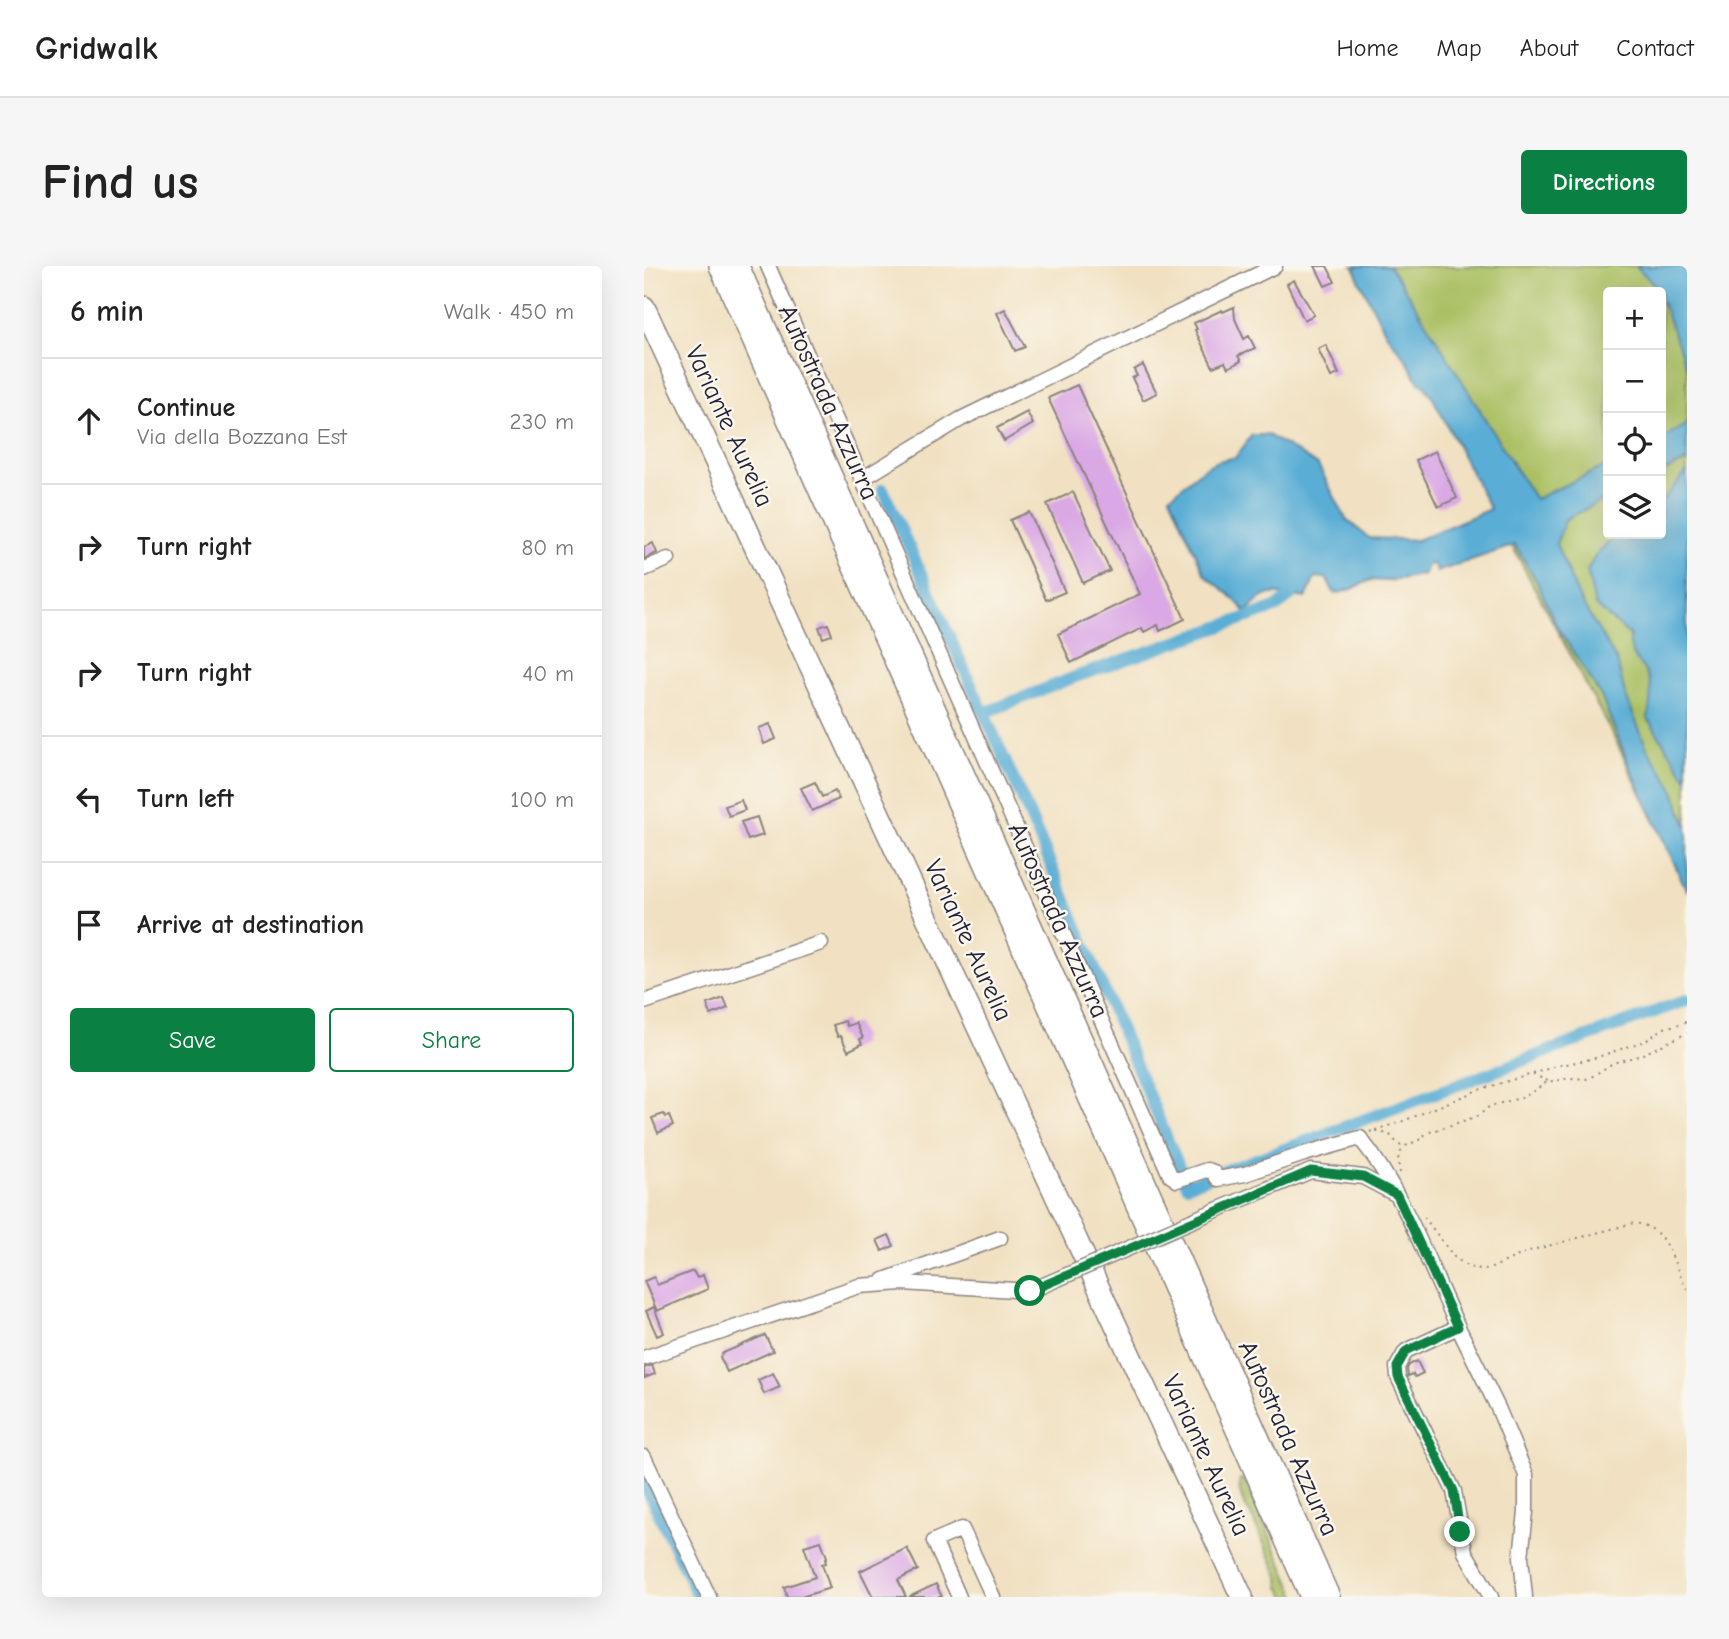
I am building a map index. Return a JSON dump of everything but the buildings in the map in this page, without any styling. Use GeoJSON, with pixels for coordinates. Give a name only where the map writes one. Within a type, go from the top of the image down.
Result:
{"type":"FeatureCollection","features":[{"type":"Feature","properties":{"kind":"highway","name":"Autostrada Azzurra"},"geometry":{"type":"LineString","coordinates":[[720,266],[1311,1597]]}},
{"type":"Feature","properties":{"kind":"highway","name":"Autostrada Azzurra"},"geometry":{"type":"LineString","coordinates":[[738,266],[1329,1597]]}},
{"type":"Feature","properties":{"kind":"highway","name":"Variante Aurelia"},"geometry":{"type":"LineString","coordinates":[[644,307],[1242,1597]]}},
{"type":"Feature","properties":{"kind":"highway","name":"Variante Aurelia"},"geometry":{"type":"LineString","coordinates":[[644,341],[1228,1597]]}},
{"type":"Feature","properties":{"kind":"street"},"geometry":{"type":"LineString","coordinates":[[768,266],[1164,1165],[1170,1175],[1183,1178],[1207,1170],[1215,1176],[1245,1174],[1304,1153],[1360,1138],[1380,1163],[1397,1195],[1498,1408],[1526,1475],[1526,1512],[1521,1557],[1525,1597]]}},
{"type":"Feature","properties":{"kind":"street"},"geometry":{"type":"LineString","coordinates":[[862,479],[961,419],[1275,266]]}},
{"type":"Feature","properties":{"kind":"street"},"geometry":{"type":"LineString","coordinates":[[644,569],[668,559]]}},
{"type":"Feature","properties":{"kind":"street"},"geometry":{"type":"LineString","coordinates":[[644,1002],[821,943]]}},
{"type":"Feature","properties":{"kind":"street"},"geometry":{"type":"LineString","coordinates":[[644,1358],[859,1286],[903,1283],[1030,1291],[1311,1171],[1363,1177],[1397,1195]]}},
{"type":"Feature","properties":{"kind":"street"},"geometry":{"type":"LineString","coordinates":[[876,1284],[1000,1238]]}},
{"type":"Feature","properties":{"kind":"street"},"geometry":{"type":"LineString","coordinates":[[1458,1327],[1406,1351],[1397,1367],[1398,1377],[1454,1491],[1465,1552],[1491,1597]]}},
{"type":"Feature","properties":{"kind":"street"},"geometry":{"type":"LineString","coordinates":[[644,1457],[709,1597]]}},
{"type":"Feature","properties":{"kind":"street"},"geometry":{"type":"LineString","coordinates":[[959,1597],[934,1541],[962,1529],[993,1597]]}},
{"type":"Feature","properties":{"kind":"path"},"geometry":{"type":"LineString","coordinates":[[1360,1138],[1374,1130],[1401,1122],[1478,1090],[1557,1066],[1595,1058],[1647,1040],[1664,1028],[1687,1022]]}},
{"type":"Feature","properties":{"kind":"path"},"geometry":{"type":"LineString","coordinates":[[1400,1177],[1398,1159],[1403,1147],[1427,1133],[1478,1116],[1490,1106],[1524,1097],[1550,1082],[1571,1078],[1588,1079],[1613,1063],[1652,1050],[1687,1032]]}},
{"type":"Feature","properties":{"kind":"path"},"geometry":{"type":"LineString","coordinates":[[1532,1074],[1550,1082]]}},
{"type":"Feature","properties":{"kind":"path"},"geometry":{"type":"LineString","coordinates":[[1374,1130],[1391,1136],[1403,1147]]}},
{"type":"Feature","properties":{"kind":"path"},"geometry":{"type":"LineString","coordinates":[[1419,1209],[1454,1257],[1468,1267],[1486,1270],[1529,1251],[1634,1223],[1649,1225],[1662,1237],[1687,1289]]}},
{"type":"Feature","properties":{"kind":"green space"},"geometry":{"type":"Polygon","coordinates":[[[1353,266],[1687,266],[1687,889],[1614,737],[1434,399],[1353,266]]]}},
{"type":"Feature","properties":{"kind":"green space"},"geometry":{"type":"Polygon","coordinates":[[[1240,1479],[1245,1481],[1297,1597],[1286,1597],[1280,1587],[1279,1576],[1242,1498],[1240,1479]]]}},
{"type":"Feature","properties":{"kind":"water"},"geometry":{"type":"Polygon","coordinates":[[[1355,266],[1389,266],[1535,499],[1603,467],[1603,500],[1566,519],[1556,544],[1580,600],[1617,661],[1625,694],[1647,748],[1672,786],[1687,826],[1687,891],[1629,765],[1601,696],[1556,625],[1537,582],[1515,545],[1436,572],[1434,564],[1427,565],[1424,574],[1390,581],[1370,580],[1335,594],[1326,578],[1315,577],[1306,598],[1267,595],[1246,612],[1205,575],[1170,496],[1207,467],[1235,458],[1252,435],[1268,435],[1318,465],[1346,519],[1369,538],[1417,540],[1490,509],[1434,400],[1424,385],[1419,383],[1407,361],[1386,333],[1359,280],[1355,266]]]}},
{"type":"Feature","properties":{"kind":"water"},"geometry":{"type":"Polygon","coordinates":[[[1636,266],[1687,266],[1687,369],[1666,312],[1666,287],[1656,287],[1636,266]]]}},
{"type":"Feature","properties":{"kind":"water"},"geometry":{"type":"Polygon","coordinates":[[[1687,424],[1687,461],[1666,471],[1666,436],[1687,424]]]}},
{"type":"Feature","properties":{"kind":"water"},"geometry":{"type":"Polygon","coordinates":[[[1687,471],[1687,779],[1648,719],[1650,685],[1632,651],[1630,635],[1595,606],[1587,570],[1597,554],[1612,539],[1666,539],[1666,496],[1687,471]]]}},
{"type":"Feature","properties":{"kind":"waterway"},"geometry":{"type":"LineString","coordinates":[[883,489],[1027,809],[1187,1185],[1687,1000]]}},
{"type":"Feature","properties":{"kind":"waterway"},"geometry":{"type":"LineString","coordinates":[[984,713],[1075,677],[1277,607],[1290,596]]}},
{"type":"Feature","properties":{"kind":"waterway"},"geometry":{"type":"LineString","coordinates":[[644,1483],[698,1597]]}},
{"type":"Feature","properties":{"kind":"route"},"geometry":{"type":"LineString","coordinates":[[1030,1291],[1311,1171],[1363,1177],[1397,1195],[1458,1327],[1406,1351],[1397,1367],[1398,1377],[1454,1491],[1460,1532]]}}]}
